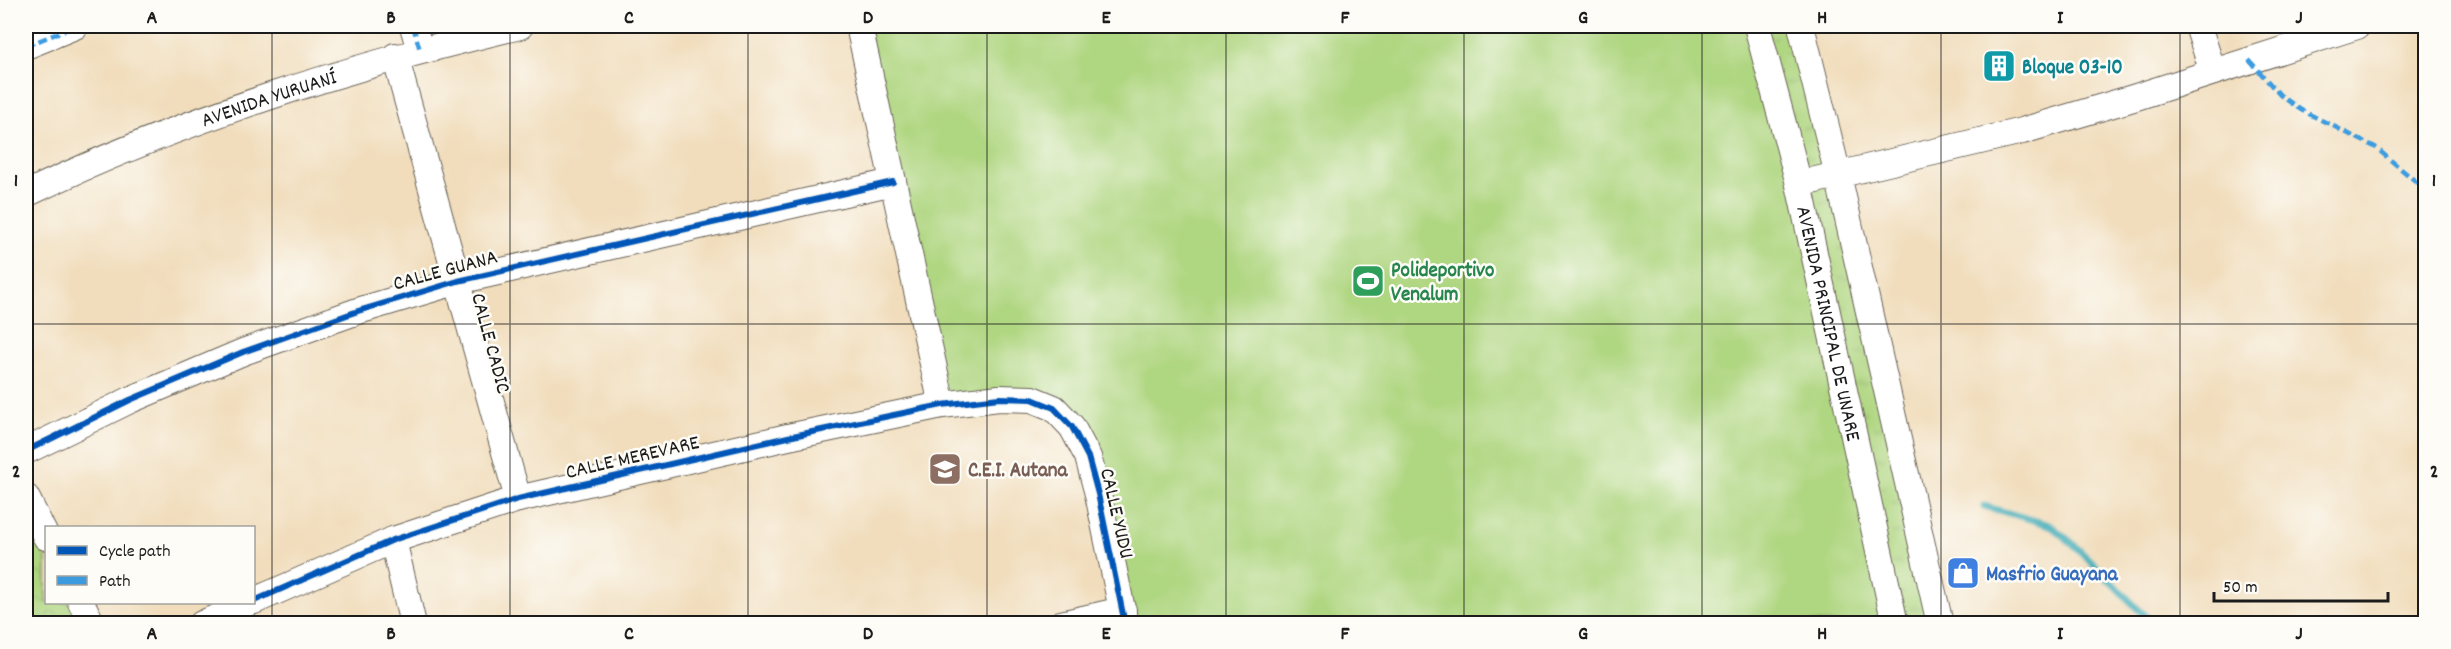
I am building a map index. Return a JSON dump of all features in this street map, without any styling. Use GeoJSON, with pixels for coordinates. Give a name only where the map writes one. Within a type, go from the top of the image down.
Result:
{"type":"FeatureCollection","features":[{"type":"Feature","properties":{"kind":"street"},"geometry":{"type":"LineString","coordinates":[[26,46],[75,26]]}},
{"type":"Feature","properties":{"kind":"street","name":"CALLE CADIC"},"geometry":{"type":"LineString","coordinates":[[413,26],[408,53],[458,280],[518,499]]}},
{"type":"Feature","properties":{"kind":"street","name":"AVENIDA YURUANÍ"},"geometry":{"type":"LineString","coordinates":[[26,194],[152,138],[227,109],[408,53],[520,26]]}},
{"type":"Feature","properties":{"kind":"street"},"geometry":{"type":"LineString","coordinates":[[859,26],[942,405]]}},
{"type":"Feature","properties":{"kind":"street","name":"AVENIDA PRINCIPAL DE UNARE"},"geometry":{"type":"LineString","coordinates":[[1757,26],[1799,184],[1895,624]]}},
{"type":"Feature","properties":{"kind":"street","name":"AVENIDA PRINCIPAL DE UNARE"},"geometry":{"type":"LineString","coordinates":[[1801,26],[1838,175],[1940,624]]}},
{"type":"Feature","properties":{"kind":"street"},"geometry":{"type":"LineString","coordinates":[[2198,26],[2213,72]]}},
{"type":"Feature","properties":{"kind":"street"},"geometry":{"type":"LineString","coordinates":[[1799,184],[2022,131],[2357,26]]}},
{"type":"Feature","properties":{"kind":"street","name":"CALLE GUANA"},"geometry":{"type":"LineString","coordinates":[[26,451],[130,400],[243,352],[358,311],[458,280],[893,182]]}},
{"type":"Feature","properties":{"kind":"street","name":"CALLE MEREVARE"},"geometry":{"type":"LineString","coordinates":[[255,601],[393,540],[518,499],[788,436],[942,405],[999,398],[1032,399]]}},
{"type":"Feature","properties":{"kind":"street","name":"CALLE YUDU"},"geometry":{"type":"LineString","coordinates":[[1032,399],[1054,408],[1060,414],[1072,427],[1088,457],[1124,617]]}},
{"type":"Feature","properties":{"kind":"street"},"geometry":{"type":"LineString","coordinates":[[26,497],[45,535]]}},
{"type":"Feature","properties":{"kind":"street"},"geometry":{"type":"LineString","coordinates":[[393,540],[413,624]]}},
{"type":"Feature","properties":{"kind":"street"},"geometry":{"type":"LineString","coordinates":[[82,604],[92,624]]}},
{"type":"Feature","properties":{"kind":"street","name":"CALLE MEREVARE"},"geometry":{"type":"LineString","coordinates":[[202,624],[247,604]]}},
{"type":"Feature","properties":{"kind":"street"},"geometry":{"type":"LineString","coordinates":[[1061,624],[1124,617]]}},
{"type":"Feature","properties":{"kind":"green space","name":"Polideportivo Venalum"},"geometry":{"type":"Polygon","coordinates":[[[859,26],[1757,26],[1895,623],[1125,623],[1098,494],[1054,408],[942,405],[859,26]]]}},
{"type":"Feature","properties":{"kind":"green space"},"geometry":{"type":"Polygon","coordinates":[[[1757,26],[1801,26],[1940,623],[1895,623],[1757,26]]]}},
{"type":"Feature","properties":{"kind":"green space"},"geometry":{"type":"Polygon","coordinates":[[[26,497],[45,535],[45,604],[82,604],[92,623],[26,623],[26,497]]]}},
{"type":"Feature","properties":{"kind":"waterway"},"geometry":{"type":"LineString","coordinates":[[1984,506],[2050,525],[2072,543],[2153,624]]}},
{"type":"Feature","properties":{"kind":"marked path"},"geometry":{"type":"LineString","coordinates":[[26,46],[75,26]]}},
{"type":"Feature","properties":{"kind":"marked path"},"geometry":{"type":"LineString","coordinates":[[413,26],[420,50]]}},
{"type":"Feature","properties":{"kind":"marked path"},"geometry":{"type":"LineString","coordinates":[[2249,60],[2280,95],[2301,110],[2375,147],[2426,190]]}},
{"type":"Feature","properties":{"kind":"cycle path"},"geometry":{"type":"LineString","coordinates":[[26,451],[130,400],[243,352],[358,311],[458,281],[893,182]]}},
{"type":"Feature","properties":{"kind":"cycle path"},"geometry":{"type":"LineString","coordinates":[[255,601],[393,540],[518,499],[788,437],[942,405],[999,398],[1032,399],[1054,408],[1072,427],[1088,457],[1098,494],[1125,624]]}},
{"type":"Feature","properties":{"kind":"place","name":"Bloque 03-10"},"geometry":{"type":"Point","coordinates":[1999,66]}},
{"type":"Feature","properties":{"kind":"place","name":"Polideportivo Venalum"},"geometry":{"type":"Point","coordinates":[1368,281]}},
{"type":"Feature","properties":{"kind":"place","name":"C.E.I. Autana"},"geometry":{"type":"Point","coordinates":[945,469]}},
{"type":"Feature","properties":{"kind":"place","name":"Masfrio Guayana"},"geometry":{"type":"Point","coordinates":[1963,573]}}]}
